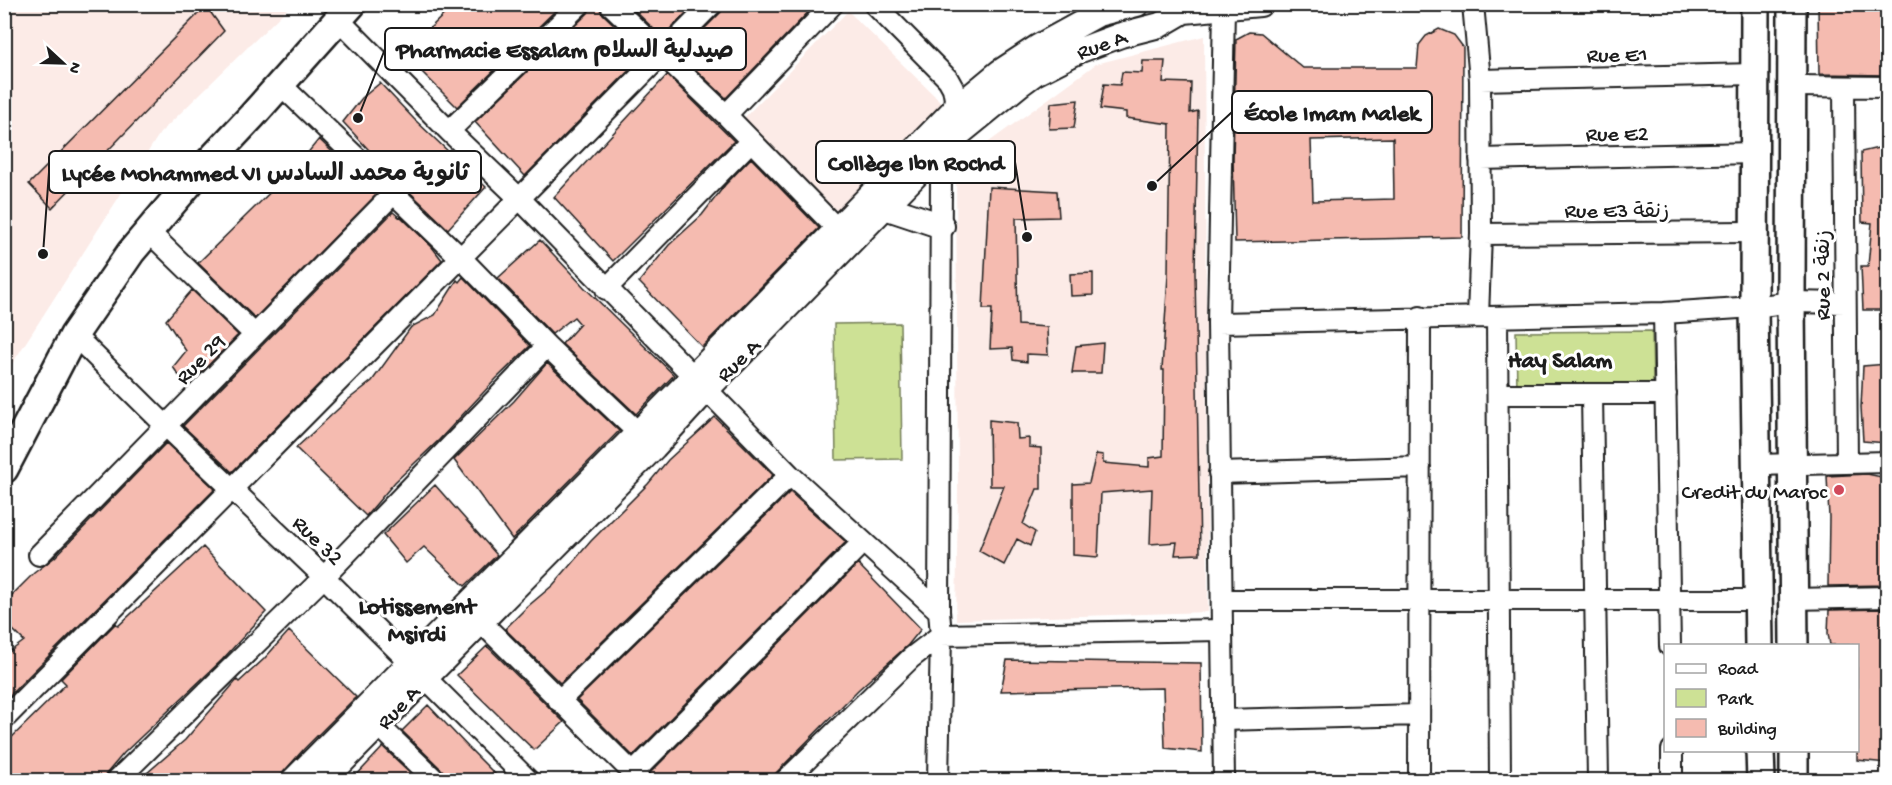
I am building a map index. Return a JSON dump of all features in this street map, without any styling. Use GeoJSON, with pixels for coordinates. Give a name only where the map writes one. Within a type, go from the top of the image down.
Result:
{"type":"FeatureCollection","features":[{"type":"Feature","properties":{"kind":"main road"},"geometry":{"type":"LineString","coordinates":[[1755,4],[1754,308],[1760,644]]}},
{"type":"Feature","properties":{"kind":"main road"},"geometry":{"type":"LineString","coordinates":[[1792,4],[1791,302],[1794,644]]}},
{"type":"Feature","properties":{"kind":"main road"},"geometry":{"type":"LineString","coordinates":[[4,469],[74,335],[148,231],[345,12]]}},
{"type":"Feature","properties":{"kind":"main road"},"geometry":{"type":"LineString","coordinates":[[1760,752],[1761,780]]}},
{"type":"Feature","properties":{"kind":"main road"},"geometry":{"type":"LineString","coordinates":[[1794,752],[1794,780]]}},
{"type":"Feature","properties":{"kind":"street"},"geometry":{"type":"LineString","coordinates":[[449,131],[580,4]]}},
{"type":"Feature","properties":{"kind":"street"},"geometry":{"type":"LineString","coordinates":[[610,4],[726,115],[844,236]]}},
{"type":"Feature","properties":{"kind":"street"},"geometry":{"type":"LineString","coordinates":[[4,719],[521,200],[712,4]]}},
{"type":"Feature","properties":{"kind":"street"},"geometry":{"type":"LineString","coordinates":[[726,115],[833,4]]}},
{"type":"Feature","properties":{"kind":"street"},"geometry":{"type":"LineString","coordinates":[[874,4],[948,79],[954,88],[955,99],[944,146],[941,174],[939,610],[941,635],[938,780]]}},
{"type":"Feature","properties":{"kind":"street","name":"Rue A"},"geometry":{"type":"LineString","coordinates":[[324,780],[371,718],[844,236],[953,111],[1000,72],[1048,41],[1098,14],[1137,4]]}},
{"type":"Feature","properties":{"kind":"street"},"geometry":{"type":"LineString","coordinates":[[1188,7],[1224,8],[1260,4]]}},
{"type":"Feature","properties":{"kind":"street"},"geometry":{"type":"LineString","coordinates":[[1473,4],[1480,80],[1480,234],[1498,394],[1500,780]]}},
{"type":"Feature","properties":{"kind":"street","name":"Rue A"},"geometry":{"type":"LineString","coordinates":[[844,236],[885,207],[944,146],[1035,73],[1078,51],[1106,40],[1160,26],[1188,7]]}},
{"type":"Feature","properties":{"kind":"street"},"geometry":{"type":"LineString","coordinates":[[1224,8],[1218,323],[1224,780]]}},
{"type":"Feature","properties":{"kind":"street"},"geometry":{"type":"LineString","coordinates":[[345,12],[449,131],[521,200],[790,475],[939,610]]}},
{"type":"Feature","properties":{"kind":"street","name":"Rue E1"},"geometry":{"type":"LineString","coordinates":[[1480,80],[1756,74]]}},
{"type":"Feature","properties":{"kind":"street"},"geometry":{"type":"LineString","coordinates":[[280,84],[646,440]]}},
{"type":"Feature","properties":{"kind":"street"},"geometry":{"type":"LineString","coordinates":[[1792,86],[1887,87]]}},
{"type":"Feature","properties":{"kind":"street","name":"Rue 2 زنقة"},"geometry":{"type":"LineString","coordinates":[[1844,87],[1847,463]]}},
{"type":"Feature","properties":{"kind":"street"},"geometry":{"type":"LineString","coordinates":[[606,289],[751,141]]}},
{"type":"Feature","properties":{"kind":"street","name":"Rue E2"},"geometry":{"type":"LineString","coordinates":[[1480,159],[1755,153]]}},
{"type":"Feature","properties":{"kind":"street","name":"Rue 29"},"geometry":{"type":"LineString","coordinates":[[39,555],[393,193]]}},
{"type":"Feature","properties":{"kind":"street"},"geometry":{"type":"LineString","coordinates":[[885,207],[942,226]]}},
{"type":"Feature","properties":{"kind":"street"},"geometry":{"type":"LineString","coordinates":[[148,231],[255,335]]}},
{"type":"Feature","properties":{"kind":"street","name":"Rue E3 زنقة"},"geometry":{"type":"LineString","coordinates":[[1480,234],[1755,232]]}},
{"type":"Feature","properties":{"kind":"street"},"geometry":{"type":"LineString","coordinates":[[1218,323],[1664,313],[1754,308],[1791,302],[1845,303]]}},
{"type":"Feature","properties":{"kind":"street"},"geometry":{"type":"LineString","coordinates":[[1664,313],[1670,644]]}},
{"type":"Feature","properties":{"kind":"street"},"geometry":{"type":"LineString","coordinates":[[1419,780],[1420,317]]}},
{"type":"Feature","properties":{"kind":"street","name":"Rue 32"},"geometry":{"type":"LineString","coordinates":[[74,335],[324,577],[528,780]]}},
{"type":"Feature","properties":{"kind":"street"},"geometry":{"type":"LineString","coordinates":[[117,780],[324,577],[547,346]]}},
{"type":"Feature","properties":{"kind":"street"},"geometry":{"type":"LineString","coordinates":[[1498,394],[1666,394]]}},
{"type":"Feature","properties":{"kind":"street"},"geometry":{"type":"LineString","coordinates":[[1592,394],[1598,780]]}},
{"type":"Feature","properties":{"kind":"street"},"geometry":{"type":"LineString","coordinates":[[1757,465],[1887,462]]}},
{"type":"Feature","properties":{"kind":"street"},"geometry":{"type":"LineString","coordinates":[[1220,473],[1420,467]]}},
{"type":"Feature","properties":{"kind":"street"},"geometry":{"type":"LineString","coordinates":[[560,701],[790,475]]}},
{"type":"Feature","properties":{"kind":"street"},"geometry":{"type":"LineString","coordinates":[[474,615],[637,777],[863,542]]}},
{"type":"Feature","properties":{"kind":"street"},"geometry":{"type":"LineString","coordinates":[[1794,599],[1887,597]]}},
{"type":"Feature","properties":{"kind":"street"},"geometry":{"type":"LineString","coordinates":[[1222,600],[1759,600]]}},
{"type":"Feature","properties":{"kind":"street"},"geometry":{"type":"LineString","coordinates":[[786,780],[911,658],[941,635],[1222,630]]}},
{"type":"Feature","properties":{"kind":"street"},"geometry":{"type":"LineString","coordinates":[[1224,720],[1419,715]]}},
{"type":"Feature","properties":{"kind":"street"},"geometry":{"type":"LineString","coordinates":[[371,718],[435,780]]}},
{"type":"Feature","properties":{"kind":"street","name":"Rue A"},"geometry":{"type":"LineString","coordinates":[[294,780],[371,718]]}},
{"type":"Feature","properties":{"kind":"street"},"geometry":{"type":"LineString","coordinates":[[1672,752],[1672,780]]}},
{"type":"Feature","properties":{"kind":"shaded area"},"geometry":{"type":"Polygon","coordinates":[[[5,5],[291,5],[160,133],[5,375],[5,5]]]}},
{"type":"Feature","properties":{"kind":"shaded area"},"geometry":{"type":"Polygon","coordinates":[[[848,11],[942,103],[837,211],[743,119],[848,11]]]}},
{"type":"Feature","properties":{"kind":"shaded area"},"geometry":{"type":"Polygon","coordinates":[[[1204,36],[1208,612],[956,620],[958,491],[956,166],[1096,64],[1204,36]]]}},
{"type":"Feature","properties":{"kind":"green space"},"geometry":{"type":"Polygon","coordinates":[[[900,323],[902,459],[836,460],[834,324],[900,323]]]}},
{"type":"Feature","properties":{"kind":"green space"},"geometry":{"type":"Polygon","coordinates":[[[1652,331],[1653,387],[1517,390],[1516,332],[1652,331]]]}},
{"type":"Feature","properties":{"kind":"building"},"geometry":{"type":"Polygon","coordinates":[[[455,4],[562,4],[457,107],[408,58],[435,34],[429,29],[455,4]]]}},
{"type":"Feature","properties":{"kind":"building"},"geometry":{"type":"Polygon","coordinates":[[[592,4],[598,4],[602,13],[645,54],[525,176],[475,122],[588,13],[592,4]]]}},
{"type":"Feature","properties":{"kind":"building"},"geometry":{"type":"Polygon","coordinates":[[[628,4],[695,4],[662,37],[628,4]]]}},
{"type":"Feature","properties":{"kind":"building"},"geometry":{"type":"Polygon","coordinates":[[[724,4],[816,4],[726,98],[679,54],[721,12],[724,4]]]}},
{"type":"Feature","properties":{"kind":"building"},"geometry":{"type":"Polygon","coordinates":[[[1818,4],[1887,4],[1887,75],[1819,74],[1818,4]]]}},
{"type":"Feature","properties":{"kind":"building"},"geometry":{"type":"Polygon","coordinates":[[[206,6],[224,31],[52,208],[29,184],[206,6]]]}},
{"type":"Feature","properties":{"kind":"building"},"geometry":{"type":"Polygon","coordinates":[[[1439,29],[1454,35],[1463,47],[1462,237],[1235,242],[1233,158],[1236,39],[1249,32],[1261,33],[1303,68],[1417,68],[1419,45],[1426,36],[1439,29]],[[1393,138],[1311,140],[1313,201],[1394,199],[1393,138]]]}},
{"type":"Feature","properties":{"kind":"building"},"geometry":{"type":"Polygon","coordinates":[[[1143,61],[1165,61],[1163,82],[1191,83],[1190,113],[1198,111],[1195,272],[1200,554],[1175,555],[1177,542],[1150,544],[1152,489],[1101,493],[1098,557],[1073,555],[1073,484],[1089,483],[1096,454],[1103,455],[1103,463],[1149,467],[1149,458],[1163,456],[1164,370],[1162,370],[1168,275],[1170,124],[1126,118],[1126,112],[1100,109],[1104,84],[1120,85],[1122,72],[1142,73],[1143,61]]]}},
{"type":"Feature","properties":{"kind":"building"},"geometry":{"type":"Polygon","coordinates":[[[667,75],[734,141],[613,261],[554,197],[667,75]]]}},
{"type":"Feature","properties":{"kind":"building"},"geometry":{"type":"Polygon","coordinates":[[[380,83],[414,119],[486,187],[448,229],[392,175],[343,122],[362,98],[380,83]]]}},
{"type":"Feature","properties":{"kind":"building"},"geometry":{"type":"Polygon","coordinates":[[[1078,100],[1074,128],[1049,129],[1051,103],[1078,100]]]}},
{"type":"Feature","properties":{"kind":"building"},"geometry":{"type":"Polygon","coordinates":[[[319,139],[376,195],[255,318],[198,263],[297,166],[319,139]]]}},
{"type":"Feature","properties":{"kind":"building"},"geometry":{"type":"Polygon","coordinates":[[[1887,146],[1887,310],[1863,310],[1861,266],[1868,266],[1872,223],[1862,222],[1861,152],[1887,146]]]}},
{"type":"Feature","properties":{"kind":"building"},"geometry":{"type":"Polygon","coordinates":[[[751,158],[819,228],[702,347],[639,282],[669,245],[702,215],[725,185],[751,158]]]}},
{"type":"Feature","properties":{"kind":"building"},"geometry":{"type":"Polygon","coordinates":[[[989,187],[1057,191],[1059,217],[1016,218],[1018,325],[1047,327],[1048,355],[1027,354],[1027,362],[1013,360],[1012,348],[990,349],[992,309],[983,309],[989,187]]]}},
{"type":"Feature","properties":{"kind":"building"},"geometry":{"type":"Polygon","coordinates":[[[393,212],[432,247],[442,260],[232,472],[183,426],[393,212]]]}},
{"type":"Feature","properties":{"kind":"building"},"geometry":{"type":"Polygon","coordinates":[[[540,240],[584,287],[674,375],[636,414],[562,344],[580,324],[574,317],[552,334],[498,278],[540,240]]]}},
{"type":"Feature","properties":{"kind":"building"},"geometry":{"type":"Polygon","coordinates":[[[1093,273],[1093,295],[1071,296],[1070,274],[1093,273]]]}},
{"type":"Feature","properties":{"kind":"building"},"geometry":{"type":"Polygon","coordinates":[[[463,277],[530,346],[395,482],[366,516],[296,448],[372,381],[411,327],[435,315],[457,280],[459,282],[463,277]]]}},
{"type":"Feature","properties":{"kind":"building"},"geometry":{"type":"Polygon","coordinates":[[[192,290],[238,335],[187,387],[173,367],[186,351],[166,320],[192,290]]]}},
{"type":"Feature","properties":{"kind":"building"},"geometry":{"type":"Polygon","coordinates":[[[1103,343],[1101,373],[1072,373],[1076,346],[1103,343]]]}},
{"type":"Feature","properties":{"kind":"building"},"geometry":{"type":"Polygon","coordinates":[[[547,363],[619,431],[512,539],[454,460],[514,401],[547,363]]]}},
{"type":"Feature","properties":{"kind":"building"},"geometry":{"type":"Polygon","coordinates":[[[1887,364],[1887,443],[1863,441],[1861,407],[1863,366],[1887,364]]]}},
{"type":"Feature","properties":{"kind":"building"},"geometry":{"type":"Polygon","coordinates":[[[715,417],[773,475],[560,683],[505,629],[553,585],[591,541],[648,484],[668,460],[715,417]]]}},
{"type":"Feature","properties":{"kind":"building"},"geometry":{"type":"Polygon","coordinates":[[[989,420],[1017,423],[1018,439],[1029,438],[1029,447],[1041,448],[1041,489],[1037,489],[1023,524],[1035,532],[1030,546],[1017,539],[1004,565],[979,551],[1004,486],[990,486],[989,420]]]}},
{"type":"Feature","properties":{"kind":"building"},"geometry":{"type":"Polygon","coordinates":[[[166,443],[215,489],[4,701],[4,656],[24,641],[4,621],[4,603],[34,573],[55,557],[166,443]]]}},
{"type":"Feature","properties":{"kind":"building"},"geometry":{"type":"Polygon","coordinates":[[[1867,474],[1887,478],[1887,585],[1828,586],[1827,476],[1867,474]]]}},
{"type":"Feature","properties":{"kind":"building"},"geometry":{"type":"Polygon","coordinates":[[[435,485],[497,555],[465,586],[424,547],[406,563],[383,535],[435,485]]]}},
{"type":"Feature","properties":{"kind":"building"},"geometry":{"type":"Polygon","coordinates":[[[790,492],[846,542],[633,756],[577,700],[790,492]]]}},
{"type":"Feature","properties":{"kind":"building"},"geometry":{"type":"Polygon","coordinates":[[[203,547],[266,612],[222,660],[124,753],[101,780],[4,780],[4,745],[66,684],[61,679],[116,623],[118,626],[203,547]]]}},
{"type":"Feature","properties":{"kind":"building"},"geometry":{"type":"Polygon","coordinates":[[[858,564],[921,629],[908,645],[858,690],[769,780],[652,780],[650,773],[858,564]]]}},
{"type":"Feature","properties":{"kind":"building"},"geometry":{"type":"Polygon","coordinates":[[[1887,609],[1887,763],[1857,760],[1857,752],[1859,752],[1859,644],[1830,644],[1829,610],[1887,609]]]}},
{"type":"Feature","properties":{"kind":"building"},"geometry":{"type":"Polygon","coordinates":[[[289,631],[356,697],[280,776],[275,780],[139,780],[185,740],[237,680],[239,682],[264,659],[289,631]]]}},
{"type":"Feature","properties":{"kind":"building"},"geometry":{"type":"Polygon","coordinates":[[[487,646],[564,722],[534,750],[457,675],[487,646]]]}},
{"type":"Feature","properties":{"kind":"building"},"geometry":{"type":"Polygon","coordinates":[[[1007,660],[1201,663],[1202,752],[1165,748],[1163,688],[1001,691],[1007,660]]]}},
{"type":"Feature","properties":{"kind":"building"},"geometry":{"type":"Polygon","coordinates":[[[428,705],[501,780],[447,780],[443,771],[402,731],[428,705]]]}},
{"type":"Feature","properties":{"kind":"building"},"geometry":{"type":"Polygon","coordinates":[[[383,747],[418,780],[352,780],[383,747]]]}},
{"type":"Feature","properties":{"kind":"place","name":"Pharmacie Essalam صيدلية السلام"},"geometry":{"type":"Point","coordinates":[358,118]}},
{"type":"Feature","properties":{"kind":"place","name":"École Imam Malek"},"geometry":{"type":"Point","coordinates":[1152,186]}},
{"type":"Feature","properties":{"kind":"place","name":"Collège Ibn Rochd"},"geometry":{"type":"Point","coordinates":[1027,237]}},
{"type":"Feature","properties":{"kind":"place","name":"Lycée Mohammed VI ثانوية محمد السادس"},"geometry":{"type":"Point","coordinates":[43,254]}},
{"type":"Feature","properties":{"kind":"place","name":"Credit du Maroc"},"geometry":{"type":"Point","coordinates":[1839,490]}},
{"type":"Feature","properties":{"kind":"district","name":"Hay Salam"},"geometry":{"type":"Point","coordinates":[1560,359]}},
{"type":"Feature","properties":{"kind":"district","name":"Lotissement Msirdi"},"geometry":{"type":"Point","coordinates":[417,619]}}]}
